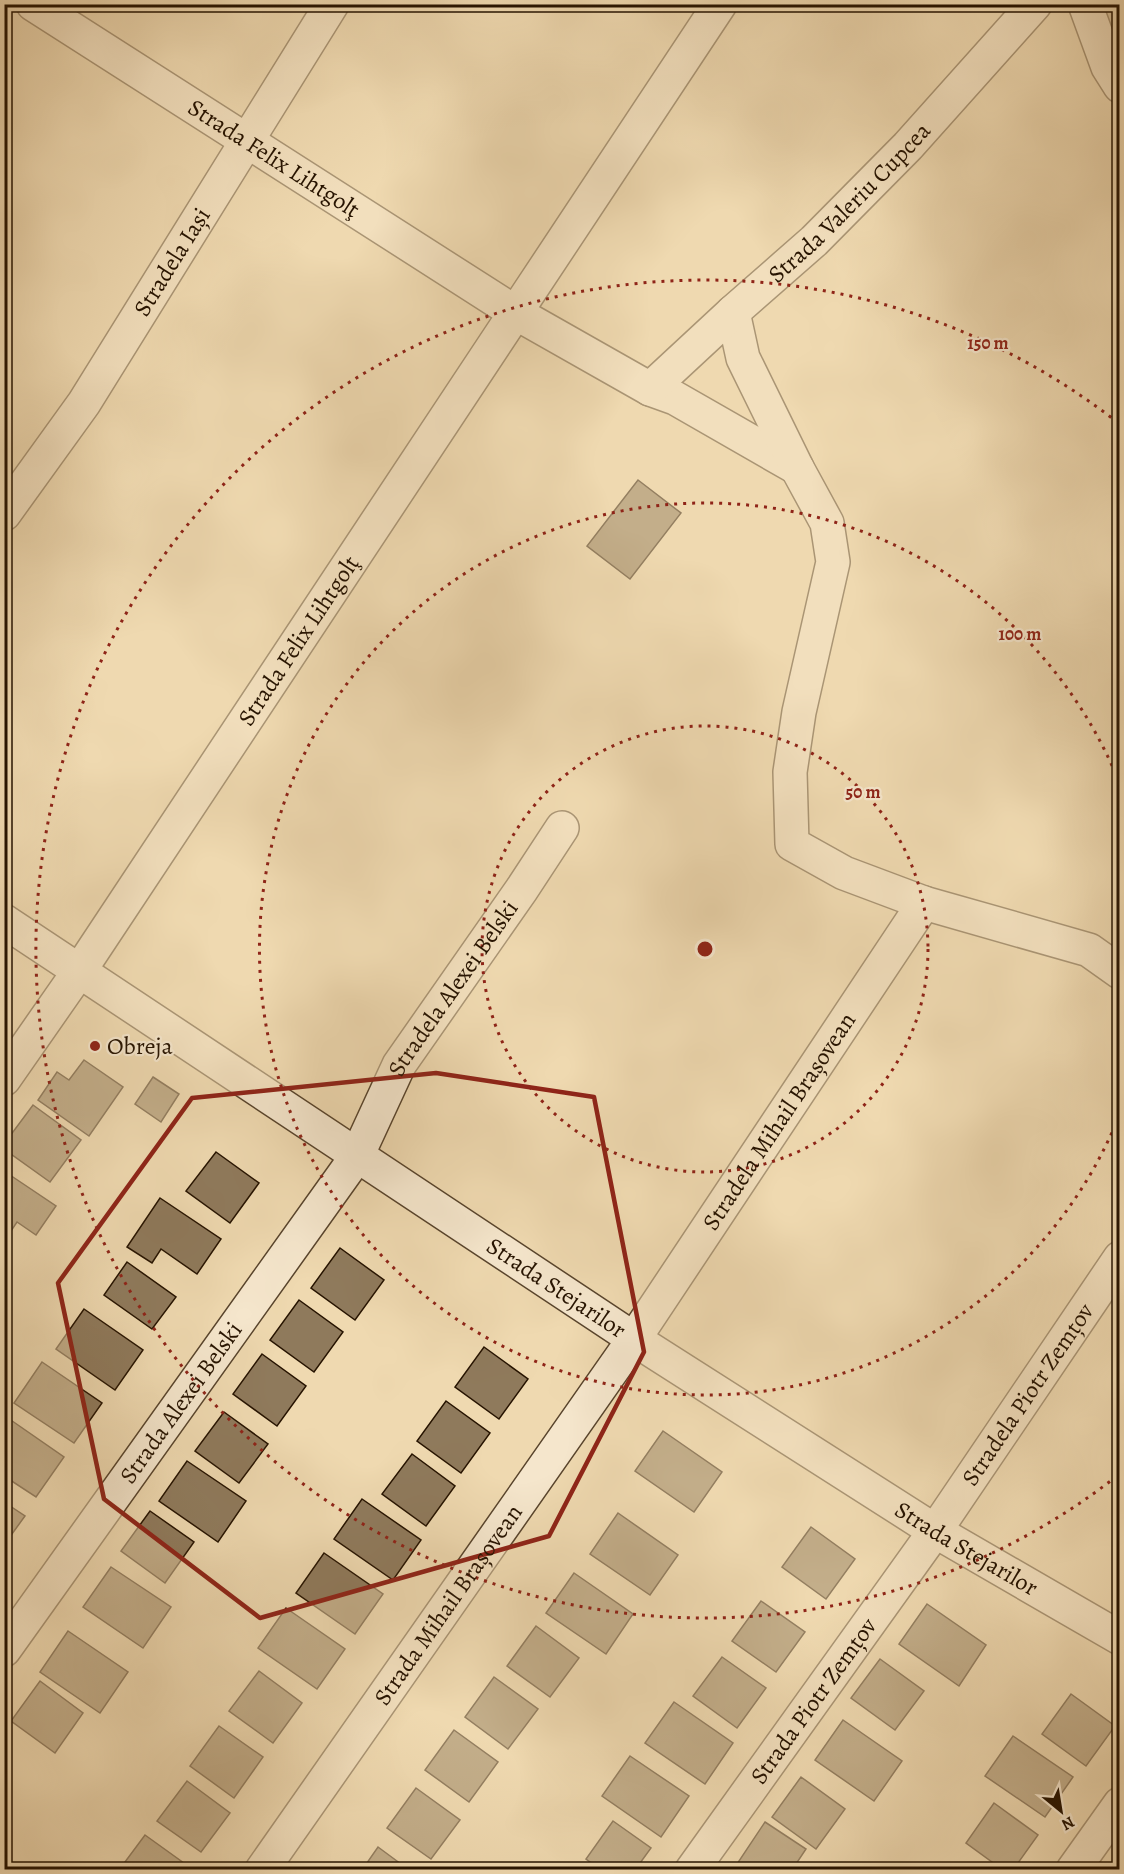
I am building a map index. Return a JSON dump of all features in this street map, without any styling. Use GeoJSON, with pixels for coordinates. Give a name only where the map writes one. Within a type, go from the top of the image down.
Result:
{"type":"FeatureCollection","features":[{"type":"Feature","properties":{"kind":"street","name":"Strada Felix Lihtgolţ"},"geometry":{"type":"LineString","coordinates":[[33,4],[516,313],[650,389],[675,398],[797,468]]}},
{"type":"Feature","properties":{"kind":"street","name":"Stradela Iași"},"geometry":{"type":"LineString","coordinates":[[4,514],[84,403],[332,4]]}},
{"type":"Feature","properties":{"kind":"street","name":"Strada Felix Lihtgolţ"},"geometry":{"type":"LineString","coordinates":[[4,1079],[80,970],[720,4]]}},
{"type":"Feature","properties":{"kind":"street","name":"Strada Valeriu Cupcea"},"geometry":{"type":"LineString","coordinates":[[650,389],[814,241],[908,146],[1035,4]]}},
{"type":"Feature","properties":{"kind":"street"},"geometry":{"type":"LineString","coordinates":[[1085,4],[1108,67],[1119,86]]}},
{"type":"Feature","properties":{"kind":"street"},"geometry":{"type":"LineString","coordinates":[[733,312],[743,358],[827,523],[833,562],[799,712],[790,772],[792,844],[844,873],[924,903],[1089,950],[1119,972]]}},
{"type":"Feature","properties":{"kind":"street","name":"Stradela Alexei Belski"},"geometry":{"type":"LineString","coordinates":[[357,1156],[399,1065],[562,828]]}},
{"type":"Feature","properties":{"kind":"street","name":"Stradela Mihail Brașovean"},"geometry":{"type":"LineString","coordinates":[[634,1339],[924,903]]}},
{"type":"Feature","properties":{"kind":"street","name":"Strada Stejarilor"},"geometry":{"type":"LineString","coordinates":[[4,921],[634,1339],[935,1531],[1119,1638]]}},
{"type":"Feature","properties":{"kind":"street","name":"Strada Alexei Belski"},"geometry":{"type":"LineString","coordinates":[[4,1650],[357,1156]]}},
{"type":"Feature","properties":{"kind":"street","name":"Stradela Piotr Zemțov"},"geometry":{"type":"LineString","coordinates":[[935,1531],[1119,1258]]}},
{"type":"Feature","properties":{"kind":"street","name":"Strada Mihail Brașovean"},"geometry":{"type":"LineString","coordinates":[[262,1869],[634,1339]]}},
{"type":"Feature","properties":{"kind":"street","name":"Strada Piotr Zemțov"},"geometry":{"type":"LineString","coordinates":[[692,1869],[935,1531]]}},
{"type":"Feature","properties":{"kind":"street"},"geometry":{"type":"LineString","coordinates":[[1073,1869],[1119,1804]]}},
{"type":"Feature","properties":{"kind":"highlighted area"},"geometry":{"type":"Polygon","coordinates":[[[436,1073],[594,1097],[644,1352],[549,1536],[260,1618],[104,1499],[58,1283],[192,1098],[436,1073]]]}},
{"type":"Feature","properties":{"kind":"shaded area"},"geometry":{"type":"Polygon","coordinates":[[[1103,5],[1119,5],[1119,54],[1111,35],[1103,5]]]}},
{"type":"Feature","properties":{"kind":"building"},"geometry":{"type":"Polygon","coordinates":[[[638,480],[681,513],[630,579],[587,546],[638,480]]]}},
{"type":"Feature","properties":{"kind":"building"},"geometry":{"type":"Polygon","coordinates":[[[84,1060],[123,1087],[89,1136],[38,1100],[57,1072],[69,1080],[84,1060]]]}},
{"type":"Feature","properties":{"kind":"building"},"geometry":{"type":"Polygon","coordinates":[[[153,1077],[179,1094],[161,1122],[135,1104],[153,1077]]]}},
{"type":"Feature","properties":{"kind":"building"},"geometry":{"type":"Polygon","coordinates":[[[33,1105],[81,1140],[50,1182],[4,1149],[4,1144],[33,1105]]]}},
{"type":"Feature","properties":{"kind":"building"},"geometry":{"type":"Polygon","coordinates":[[[216,1152],[259,1183],[230,1223],[186,1191],[216,1152]]]}},
{"type":"Feature","properties":{"kind":"building"},"geometry":{"type":"Polygon","coordinates":[[[4,1171],[56,1206],[36,1235],[17,1222],[11,1231],[4,1226],[4,1171]]]}},
{"type":"Feature","properties":{"kind":"building"},"geometry":{"type":"Polygon","coordinates":[[[160,1198],[221,1239],[197,1274],[161,1249],[152,1263],[127,1247],[160,1198]]]}},
{"type":"Feature","properties":{"kind":"building"},"geometry":{"type":"Polygon","coordinates":[[[340,1248],[384,1280],[355,1320],[311,1288],[340,1248]]]}},
{"type":"Feature","properties":{"kind":"building"},"geometry":{"type":"Polygon","coordinates":[[[127,1262],[176,1297],[152,1329],[104,1295],[127,1262]]]}},
{"type":"Feature","properties":{"kind":"building"},"geometry":{"type":"Polygon","coordinates":[[[299,1300],[343,1332],[314,1372],[270,1340],[299,1300]]]}},
{"type":"Feature","properties":{"kind":"building"},"geometry":{"type":"Polygon","coordinates":[[[84,1309],[143,1350],[115,1390],[56,1349],[84,1309]]]}},
{"type":"Feature","properties":{"kind":"building"},"geometry":{"type":"Polygon","coordinates":[[[484,1347],[528,1379],[499,1419],[455,1387],[484,1347]]]}},
{"type":"Feature","properties":{"kind":"building"},"geometry":{"type":"Polygon","coordinates":[[[262,1354],[306,1386],[277,1426],[233,1394],[262,1354]]]}},
{"type":"Feature","properties":{"kind":"building"},"geometry":{"type":"Polygon","coordinates":[[[42,1362],[102,1403],[74,1443],[14,1403],[42,1362]]]}},
{"type":"Feature","properties":{"kind":"building"},"geometry":{"type":"Polygon","coordinates":[[[446,1401],[490,1433],[461,1473],[417,1441],[446,1401]]]}},
{"type":"Feature","properties":{"kind":"building"},"geometry":{"type":"Polygon","coordinates":[[[224,1412],[268,1444],[239,1483],[195,1451],[224,1412]]]}},
{"type":"Feature","properties":{"kind":"building"},"geometry":{"type":"Polygon","coordinates":[[[5,1416],[64,1457],[36,1497],[4,1476],[5,1416]]]}},
{"type":"Feature","properties":{"kind":"building"},"geometry":{"type":"Polygon","coordinates":[[[663,1431],[722,1472],[694,1512],[635,1471],[663,1431]]]}},
{"type":"Feature","properties":{"kind":"building"},"geometry":{"type":"Polygon","coordinates":[[[412,1454],[455,1486],[426,1526],[382,1494],[412,1454]]]}},
{"type":"Feature","properties":{"kind":"building"},"geometry":{"type":"Polygon","coordinates":[[[187,1461],[246,1501],[218,1542],[159,1501],[187,1461]]]}},
{"type":"Feature","properties":{"kind":"building"},"geometry":{"type":"Polygon","coordinates":[[[362,1499],[421,1540],[393,1580],[334,1539],[362,1499]]]}},
{"type":"Feature","properties":{"kind":"building"},"geometry":{"type":"Polygon","coordinates":[[[4,1502],[25,1516],[4,1545],[4,1502]]]}},
{"type":"Feature","properties":{"kind":"building"},"geometry":{"type":"Polygon","coordinates":[[[150,1511],[194,1542],[165,1583],[121,1551],[150,1511]]]}},
{"type":"Feature","properties":{"kind":"building"},"geometry":{"type":"Polygon","coordinates":[[[618,1513],[678,1555],[650,1595],[590,1554],[618,1513]]]}},
{"type":"Feature","properties":{"kind":"building"},"geometry":{"type":"Polygon","coordinates":[[[811,1527],[855,1559],[826,1599],[782,1567],[811,1527]]]}},
{"type":"Feature","properties":{"kind":"building"},"geometry":{"type":"Polygon","coordinates":[[[324,1553],[383,1594],[355,1634],[296,1593],[324,1553]]]}},
{"type":"Feature","properties":{"kind":"building"},"geometry":{"type":"Polygon","coordinates":[[[111,1567],[171,1607],[143,1648],[83,1607],[111,1567]]]}},
{"type":"Feature","properties":{"kind":"building"},"geometry":{"type":"Polygon","coordinates":[[[574,1573],[633,1614],[606,1654],[546,1613],[574,1573]]]}},
{"type":"Feature","properties":{"kind":"building"},"geometry":{"type":"Polygon","coordinates":[[[761,1601],[805,1632],[776,1672],[732,1641],[761,1601]]]}},
{"type":"Feature","properties":{"kind":"building"},"geometry":{"type":"Polygon","coordinates":[[[927,1604],[986,1645],[959,1686],[899,1644],[927,1604]]]}},
{"type":"Feature","properties":{"kind":"building"},"geometry":{"type":"Polygon","coordinates":[[[286,1608],[345,1649],[317,1689],[258,1648],[286,1608]]]}},
{"type":"Feature","properties":{"kind":"building"},"geometry":{"type":"Polygon","coordinates":[[[536,1626],[579,1658],[550,1697],[507,1666],[536,1626]]]}},
{"type":"Feature","properties":{"kind":"building"},"geometry":{"type":"Polygon","coordinates":[[[68,1631],[128,1672],[100,1713],[40,1672],[68,1631]]]}},
{"type":"Feature","properties":{"kind":"building"},"geometry":{"type":"Polygon","coordinates":[[[722,1657],[766,1688],[737,1728],[693,1696],[722,1657]]]}},
{"type":"Feature","properties":{"kind":"building"},"geometry":{"type":"Polygon","coordinates":[[[880,1659],[924,1691],[895,1730],[851,1698],[880,1659]]]}},
{"type":"Feature","properties":{"kind":"building"},"geometry":{"type":"Polygon","coordinates":[[[259,1671],[302,1703],[273,1743],[229,1711],[259,1671]]]}},
{"type":"Feature","properties":{"kind":"building"},"geometry":{"type":"Polygon","coordinates":[[[494,1677],[538,1709],[508,1749],[465,1717],[494,1677]]]}},
{"type":"Feature","properties":{"kind":"building"},"geometry":{"type":"Polygon","coordinates":[[[40,1681],[83,1713],[55,1753],[11,1721],[40,1681]]]}},
{"type":"Feature","properties":{"kind":"building"},"geometry":{"type":"Polygon","coordinates":[[[1071,1694],[1115,1726],[1086,1766],[1042,1734],[1071,1694]]]}},
{"type":"Feature","properties":{"kind":"building"},"geometry":{"type":"Polygon","coordinates":[[[674,1702],[733,1743],[705,1784],[645,1743],[674,1702]]]}},
{"type":"Feature","properties":{"kind":"building"},"geometry":{"type":"Polygon","coordinates":[[[843,1720],[902,1761],[874,1801],[815,1760],[843,1720]]]}},
{"type":"Feature","properties":{"kind":"building"},"geometry":{"type":"Polygon","coordinates":[[[219,1726],[263,1757],[234,1798],[190,1766],[219,1726]]]}},
{"type":"Feature","properties":{"kind":"building"},"geometry":{"type":"Polygon","coordinates":[[[454,1730],[498,1762],[469,1802],[425,1770],[454,1730]]]}},
{"type":"Feature","properties":{"kind":"building"},"geometry":{"type":"Polygon","coordinates":[[[1013,1736],[1073,1777],[1045,1817],[985,1776],[1013,1736]]]}},
{"type":"Feature","properties":{"kind":"building"},"geometry":{"type":"Polygon","coordinates":[[[630,1756],[689,1796],[661,1837],[602,1796],[630,1756]]]}},
{"type":"Feature","properties":{"kind":"building"},"geometry":{"type":"Polygon","coordinates":[[[801,1777],[845,1809],[816,1849],[772,1817],[801,1777]]]}},
{"type":"Feature","properties":{"kind":"building"},"geometry":{"type":"Polygon","coordinates":[[[187,1781],[230,1813],[201,1852],[157,1821],[187,1781]]]}},
{"type":"Feature","properties":{"kind":"building"},"geometry":{"type":"Polygon","coordinates":[[[416,1788],[460,1820],[431,1859],[387,1828],[416,1788]]]}},
{"type":"Feature","properties":{"kind":"building"},"geometry":{"type":"Polygon","coordinates":[[[994,1803],[1038,1835],[1013,1870],[1003,1870],[966,1843],[994,1803]]]}},
{"type":"Feature","properties":{"kind":"building"},"geometry":{"type":"Polygon","coordinates":[[[613,1821],[651,1848],[635,1870],[601,1870],[586,1859],[613,1821]]]}},
{"type":"Feature","properties":{"kind":"building"},"geometry":{"type":"Polygon","coordinates":[[[765,1822],[806,1849],[792,1870],[733,1870],[765,1822]]]}},
{"type":"Feature","properties":{"kind":"building"},"geometry":{"type":"Polygon","coordinates":[[[145,1835],[188,1866],[186,1870],[119,1870],[145,1835]]]}},
{"type":"Feature","properties":{"kind":"building"},"geometry":{"type":"Polygon","coordinates":[[[378,1847],[409,1870],[362,1870],[378,1847]]]}},
{"type":"Feature","properties":{"kind":"place","name":"Obreja"},"geometry":{"type":"Point","coordinates":[95,1046]}}]}
